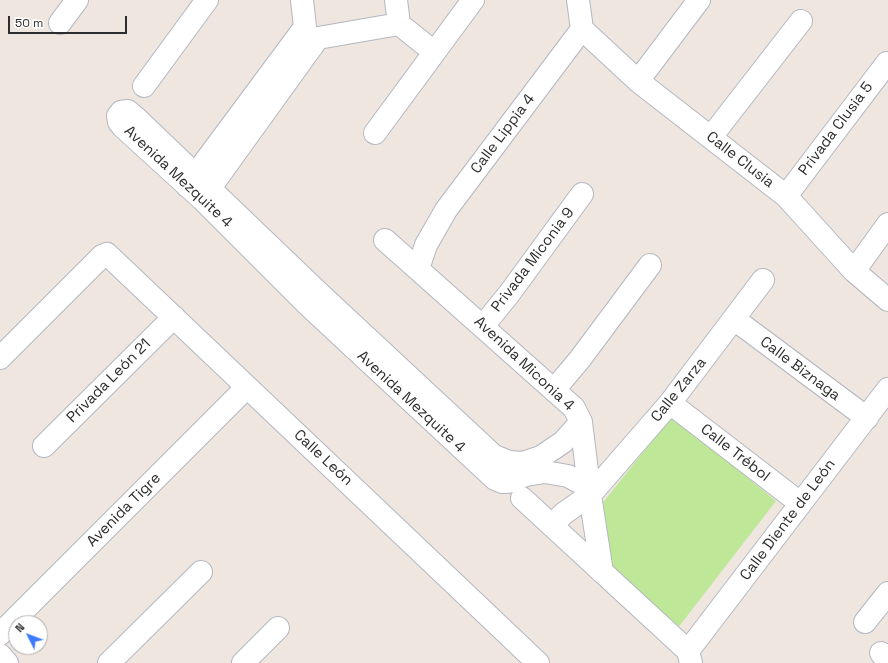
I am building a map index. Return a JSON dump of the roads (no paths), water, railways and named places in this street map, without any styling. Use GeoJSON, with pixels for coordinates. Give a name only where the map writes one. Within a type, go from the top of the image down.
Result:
{"type":"FeatureCollection","features":[{"type":"Feature","properties":{"kind":"street"},"geometry":{"type":"LineString","coordinates":[[60,23],[77,0]]}},
{"type":"Feature","properties":{"kind":"street"},"geometry":{"type":"LineString","coordinates":[[144,86],[208,0]]}},
{"type":"Feature","properties":{"kind":"street"},"geometry":{"type":"LineString","coordinates":[[302,0],[312,32],[399,24],[434,52]]}},
{"type":"Feature","properties":{"kind":"street"},"geometry":{"type":"LineString","coordinates":[[396,0],[399,24]]}},
{"type":"Feature","properties":{"kind":"street"},"geometry":{"type":"LineString","coordinates":[[376,133],[473,0]]}},
{"type":"Feature","properties":{"kind":"street"},"geometry":{"type":"LineString","coordinates":[[578,0],[582,29]]}},
{"type":"Feature","properties":{"kind":"street"},"geometry":{"type":"LineString","coordinates":[[638,81],[699,0]]}},
{"type":"Feature","properties":{"kind":"street"},"geometry":{"type":"LineString","coordinates":[[711,137],[801,21]]}},
{"type":"Feature","properties":{"kind":"street","name":"Calle Clusia"},"geometry":{"type":"LineString","coordinates":[[582,29],[638,81],[786,196],[854,271],[888,300]]}},
{"type":"Feature","properties":{"kind":"street","name":"Calle Lippia 4"},"geometry":{"type":"LineString","coordinates":[[418,269],[426,244],[446,210],[582,29]]}},
{"type":"Feature","properties":{"kind":"street","name":"Avenida Mezquite 4"},"geometry":{"type":"LineString","coordinates":[[312,32],[199,187],[314,300],[435,413],[494,456],[524,469],[557,473],[568,476],[589,491]]}},
{"type":"Feature","properties":{"kind":"street","name":"Privada Clusia 5"},"geometry":{"type":"LineString","coordinates":[[786,196],[887,63]]}},
{"type":"Feature","properties":{"kind":"street","name":"Privada Miconia 9"},"geometry":{"type":"LineString","coordinates":[[483,326],[509,294],[582,194]]}},
{"type":"Feature","properties":{"kind":"street"},"geometry":{"type":"LineString","coordinates":[[854,271],[888,224]]}},
{"type":"Feature","properties":{"kind":"street","name":"Avenida Miconia 4"},"geometry":{"type":"LineString","coordinates":[[385,240],[574,408],[581,422],[589,491],[602,572]]}},
{"type":"Feature","properties":{"kind":"street","name":"Calle León"},"geometry":{"type":"LineString","coordinates":[[0,358],[102,256],[107,254],[247,387],[528,660]]}},
{"type":"Feature","properties":{"kind":"street"},"geometry":{"type":"LineString","coordinates":[[554,390],[580,359],[650,266]]}},
{"type":"Feature","properties":{"kind":"street","name":"Calle Zarza"},"geometry":{"type":"LineString","coordinates":[[552,526],[589,491],[670,403],[763,280]]}},
{"type":"Feature","properties":{"kind":"street","name":"Privada León 21"},"geometry":{"type":"LineString","coordinates":[[44,446],[174,317]]}},
{"type":"Feature","properties":{"kind":"street","name":"Calle Biznaga"},"geometry":{"type":"LineString","coordinates":[[734,319],[867,418]]}},
{"type":"Feature","properties":{"kind":"street","name":"Avenida Tigre"},"geometry":{"type":"LineString","coordinates":[[0,634],[247,387]]}},
{"type":"Feature","properties":{"kind":"street","name":"Calle Diente de León"},"geometry":{"type":"LineString","coordinates":[[690,657],[800,503],[888,389]]}},
{"type":"Feature","properties":{"kind":"street","name":"Calle Trébol"},"geometry":{"type":"LineString","coordinates":[[670,403],[800,503]]}},
{"type":"Feature","properties":{"kind":"street","name":"Avenida Mezquite 4"},"geometry":{"type":"LineString","coordinates":[[524,469],[552,450],[581,422]]}},
{"type":"Feature","properties":{"kind":"street"},"geometry":{"type":"LineString","coordinates":[[522,498],[602,572],[690,657]]}},
{"type":"Feature","properties":{"kind":"street"},"geometry":{"type":"LineString","coordinates":[[109,663],[201,572]]}},
{"type":"Feature","properties":{"kind":"street"},"geometry":{"type":"LineString","coordinates":[[865,622],[888,593]]}},
{"type":"Feature","properties":{"kind":"street"},"geometry":{"type":"LineString","coordinates":[[243,663],[278,628]]}},
{"type":"Feature","properties":{"kind":"street"},"geometry":{"type":"LineString","coordinates":[[0,655],[7,663]]}}]}
